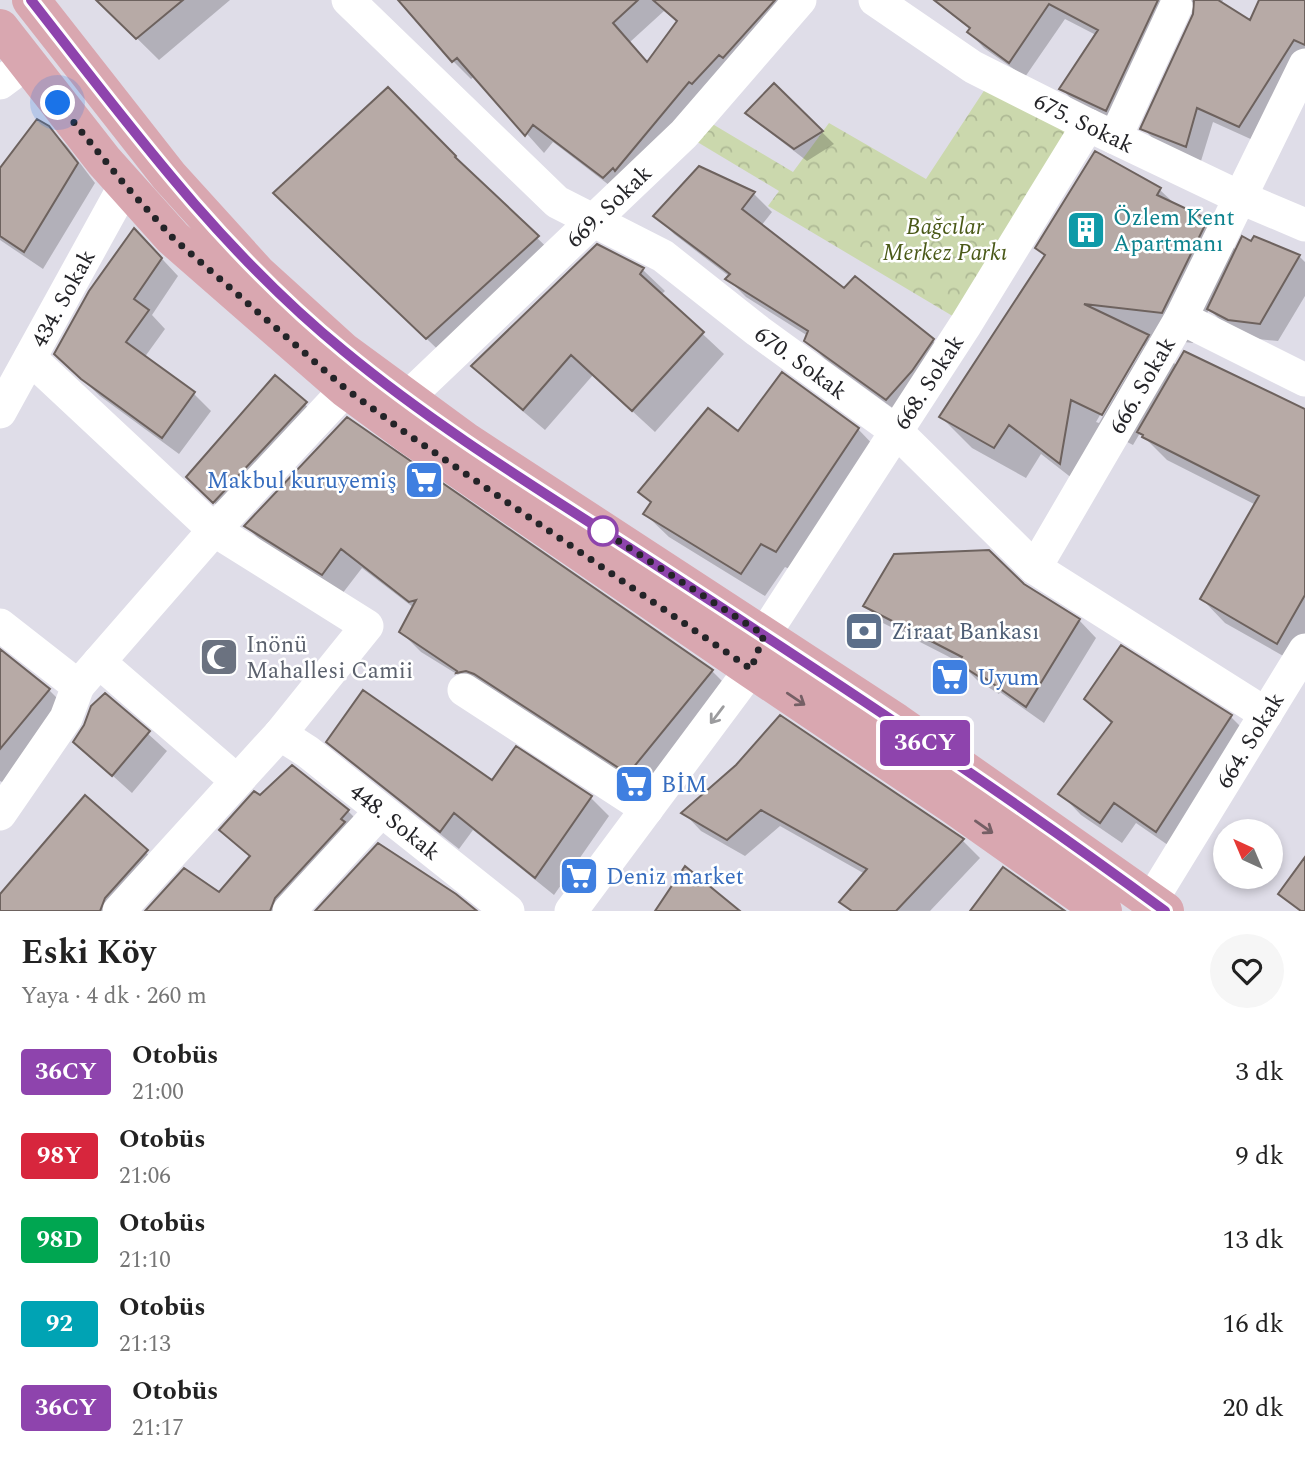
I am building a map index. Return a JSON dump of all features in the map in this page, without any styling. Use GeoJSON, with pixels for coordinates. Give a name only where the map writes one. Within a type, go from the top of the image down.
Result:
{"type":"FeatureCollection","features":[{"type":"Feature","properties":{"kind":"main road"},"geometry":{"type":"LineString","coordinates":[[32,0],[169,176],[257,274],[343,351],[757,652],[953,805],[1103,911]]}},
{"type":"Feature","properties":{"kind":"main road"},"geometry":{"type":"LineString","coordinates":[[0,28],[14,73],[125,185],[173,238],[346,389],[406,433],[757,652],[896,722],[1158,906]]}},
{"type":"Feature","properties":{"kind":"street","name":"670. Sokak"},"geometry":{"type":"LineString","coordinates":[[348,0],[557,202],[663,256],[758,331],[897,432],[1035,568],[1265,714]]}},
{"type":"Feature","properties":{"kind":"street","name":"669. Sokak"},"geometry":{"type":"LineString","coordinates":[[406,399],[684,134],[800,0]]}},
{"type":"Feature","properties":{"kind":"street","name":"675. Sokak"},"geometry":{"type":"LineString","coordinates":[[875,0],[972,67],[1102,132],[1305,225]]}},
{"type":"Feature","properties":{"kind":"street","name":"668. Sokak"},"geometry":{"type":"LineString","coordinates":[[571,911],[647,809],[757,652],[897,432],[1102,132],[1175,6]]}},
{"type":"Feature","properties":{"kind":"street","name":"666. Sokak"},"geometry":{"type":"LineString","coordinates":[[1035,568],[1181,318],[1305,65]]}},
{"type":"Feature","properties":{"kind":"street","name":"434. Sokak"},"geometry":{"type":"LineString","coordinates":[[0,412],[125,185]]}},
{"type":"Feature","properties":{"kind":"street"},"geometry":{"type":"LineString","coordinates":[[1181,318],[1305,380]]}},
{"type":"Feature","properties":{"kind":"street"},"geometry":{"type":"LineString","coordinates":[[30,358],[214,530],[367,626],[280,734],[119,911]]}},
{"type":"Feature","properties":{"kind":"street"},"geometry":{"type":"LineString","coordinates":[[0,814],[66,718],[88,674],[214,530],[346,389]]}},
{"type":"Feature","properties":{"kind":"street"},"geometry":{"type":"LineString","coordinates":[[0,625],[88,674],[237,781]]}},
{"type":"Feature","properties":{"kind":"street","name":"664. Sokak"},"geometry":{"type":"LineString","coordinates":[[1158,906],[1265,714],[1305,650]]}},
{"type":"Feature","properties":{"kind":"street"},"geometry":{"type":"LineString","coordinates":[[464,690],[647,809]]}},
{"type":"Feature","properties":{"kind":"street","name":"448. Sokak"},"geometry":{"type":"LineString","coordinates":[[280,734],[308,752],[380,812],[508,911]]}},
{"type":"Feature","properties":{"kind":"street"},"geometry":{"type":"LineString","coordinates":[[289,911],[380,812]]}},
{"type":"Feature","properties":{"kind":"green space","name":"Bağcılar Merkez Parkı"},"geometry":{"type":"Polygon","coordinates":[[[993,77],[1088,125],[966,324],[768,206],[779,191],[684,134],[699,116],[793,172],[829,123],[926,179],[993,77]]]}},
{"type":"Feature","properties":{"kind":"building"},"geometry":{"type":"Polygon","coordinates":[[[96,0],[183,0],[136,39],[96,0]]]}},
{"type":"Feature","properties":{"kind":"building"},"geometry":{"type":"Polygon","coordinates":[[[398,0],[638,0],[613,23],[647,62],[677,21],[653,0],[775,0],[723,58],[719,55],[692,84],[689,82],[615,171],[613,168],[603,178],[533,125],[525,136],[457,58],[452,62],[398,0]]]}},
{"type":"Feature","properties":{"kind":"building"},"geometry":{"type":"Polygon","coordinates":[[[934,0],[1158,0],[1106,111],[1059,89],[1098,30],[1049,4],[1009,63],[967,32],[970,28],[934,0]]]}},
{"type":"Feature","properties":{"kind":"building"},"geometry":{"type":"Polygon","coordinates":[[[1194,0],[1218,0],[1250,20],[1259,0],[1305,0],[1305,45],[1294,40],[1239,127],[1197,108],[1186,147],[1140,129],[1193,14],[1194,0]]]}},
{"type":"Feature","properties":{"kind":"building"},"geometry":{"type":"Polygon","coordinates":[[[774,83],[823,131],[794,149],[745,113],[774,83]]]}},
{"type":"Feature","properties":{"kind":"building"},"geometry":{"type":"Polygon","coordinates":[[[388,87],[455,157],[539,236],[426,339],[273,193],[388,87]]]}},
{"type":"Feature","properties":{"kind":"building"},"geometry":{"type":"Polygon","coordinates":[[[37,119],[49,126],[78,163],[24,252],[0,236],[0,168],[37,119]]]}},
{"type":"Feature","properties":{"kind":"building"},"geometry":{"type":"Polygon","coordinates":[[[1095,151],[1161,188],[1157,195],[1208,219],[1162,313],[1084,304],[1149,335],[1102,415],[1071,400],[1060,464],[1009,425],[994,448],[939,417],[1045,255],[1035,248],[1095,151]]]}},
{"type":"Feature","properties":{"kind":"building"},"geometry":{"type":"Polygon","coordinates":[[[699,166],[755,192],[742,209],[844,288],[855,276],[934,339],[912,371],[886,400],[804,341],[808,331],[725,279],[730,274],[653,216],[699,166]]]}},
{"type":"Feature","properties":{"kind":"building"},"geometry":{"type":"Polygon","coordinates":[[[134,228],[162,258],[134,299],[149,310],[126,342],[195,392],[162,438],[81,379],[54,354],[89,291],[134,228]]]}},
{"type":"Feature","properties":{"kind":"building"},"geometry":{"type":"Polygon","coordinates":[[[1242,236],[1251,241],[1254,236],[1300,255],[1260,324],[1228,320],[1207,309],[1242,236]]]}},
{"type":"Feature","properties":{"kind":"building"},"geometry":{"type":"Polygon","coordinates":[[[597,244],[644,268],[640,274],[704,332],[632,411],[571,355],[523,410],[471,366],[597,244]]]}},
{"type":"Feature","properties":{"kind":"building"},"geometry":{"type":"Polygon","coordinates":[[[1184,351],[1305,409],[1305,595],[1277,644],[1200,599],[1259,496],[1142,437],[1143,435],[1137,432],[1184,351]]]}},
{"type":"Feature","properties":{"kind":"building"},"geometry":{"type":"Polygon","coordinates":[[[782,372],[859,428],[776,552],[761,544],[741,574],[643,514],[651,502],[638,492],[708,408],[738,431],[782,372]]]}},
{"type":"Feature","properties":{"kind":"building"},"geometry":{"type":"Polygon","coordinates":[[[275,375],[307,402],[213,503],[186,477],[275,375]]]}},
{"type":"Feature","properties":{"kind":"building"},"geometry":{"type":"Polygon","coordinates":[[[347,417],[713,670],[628,774],[474,674],[466,671],[456,673],[457,671],[399,632],[416,600],[409,602],[341,549],[322,575],[244,526],[347,417]]]}},
{"type":"Feature","properties":{"kind":"building"},"geometry":{"type":"Polygon","coordinates":[[[989,550],[1024,584],[1080,619],[1026,707],[982,676],[981,678],[958,663],[962,657],[863,606],[894,554],[989,550]]]}},
{"type":"Feature","properties":{"kind":"building"},"geometry":{"type":"Polygon","coordinates":[[[1121,645],[1232,715],[1156,832],[1114,803],[1100,823],[1058,794],[1112,722],[1084,699],[1121,645]]]}},
{"type":"Feature","properties":{"kind":"building"},"geometry":{"type":"Polygon","coordinates":[[[0,649],[50,689],[0,749],[0,649]]]}},
{"type":"Feature","properties":{"kind":"building"},"geometry":{"type":"Polygon","coordinates":[[[363,690],[492,780],[516,746],[592,796],[535,878],[454,813],[440,832],[326,742],[363,690]]]}},
{"type":"Feature","properties":{"kind":"building"},"geometry":{"type":"Polygon","coordinates":[[[105,693],[150,731],[112,776],[73,742],[84,725],[91,706],[105,693]]]}},
{"type":"Feature","properties":{"kind":"building"},"geometry":{"type":"Polygon","coordinates":[[[780,715],[964,839],[896,911],[852,911],[839,902],[867,869],[761,810],[727,840],[681,813],[736,765],[780,715]]]}},
{"type":"Feature","properties":{"kind":"building"},"geometry":{"type":"Polygon","coordinates":[[[292,765],[349,810],[341,819],[345,822],[275,898],[270,911],[145,911],[184,868],[219,892],[250,856],[219,830],[254,791],[260,795],[292,765]]]}},
{"type":"Feature","properties":{"kind":"building"},"geometry":{"type":"Polygon","coordinates":[[[85,795],[148,850],[105,898],[100,911],[0,911],[0,894],[85,795]]]}},
{"type":"Feature","properties":{"kind":"building"},"geometry":{"type":"Polygon","coordinates":[[[378,843],[456,894],[477,911],[315,911],[378,843]]]}},
{"type":"Feature","properties":{"kind":"building"},"geometry":{"type":"Polygon","coordinates":[[[1305,857],[1305,911],[1301,911],[1278,894],[1305,857]]]}},
{"type":"Feature","properties":{"kind":"building"},"geometry":{"type":"Polygon","coordinates":[[[685,866],[740,911],[655,911],[685,866]]]}},
{"type":"Feature","properties":{"kind":"building"},"geometry":{"type":"Polygon","coordinates":[[[1003,867],[1065,911],[970,911],[1003,867]]]}},
{"type":"Feature","properties":{"kind":"bus line","name":"36CY"},"geometry":{"type":"LineString","coordinates":[[31,0],[169,176],[257,274],[343,351],[467,442],[896,722],[1165,911]]}},
{"type":"Feature","properties":{"kind":"place","name":"Özlem Kent Apartmanı"},"geometry":{"type":"Point","coordinates":[1086,230]}},
{"type":"Feature","properties":{"kind":"place","name":"Makbul kuruyemiş"},"geometry":{"type":"Point","coordinates":[424,480]}},
{"type":"Feature","properties":{"kind":"place","name":"Ziraat Bankası"},"geometry":{"type":"Point","coordinates":[864,631]}},
{"type":"Feature","properties":{"kind":"place","name":"Inönü Mahallesi Camii"},"geometry":{"type":"Point","coordinates":[219,657]}},
{"type":"Feature","properties":{"kind":"place","name":"Uyum"},"geometry":{"type":"Point","coordinates":[950,677]}},
{"type":"Feature","properties":{"kind":"place","name":"BİM"},"geometry":{"type":"Point","coordinates":[634,784]}},
{"type":"Feature","properties":{"kind":"place","name":"Deniz market"},"geometry":{"type":"Point","coordinates":[579,876]}},
{"type":"Feature","properties":{"kind":"route"},"geometry":{"type":"LineString","coordinates":[[58,103],[104,161],[173,238],[346,389],[751,669],[764,635],[603,531]]}}]}
